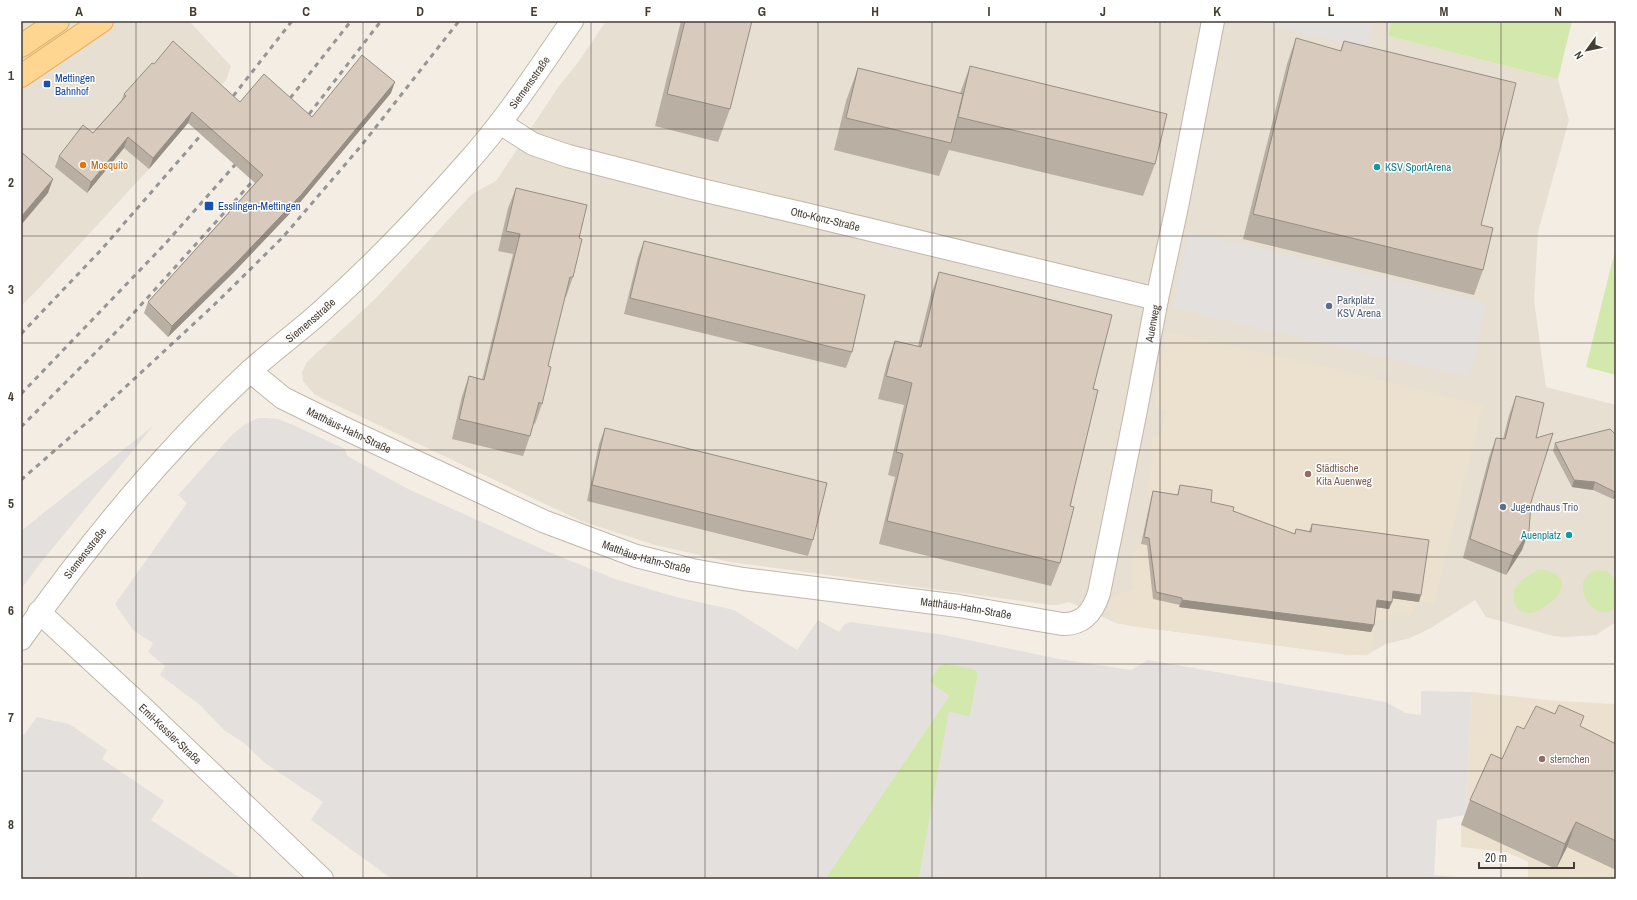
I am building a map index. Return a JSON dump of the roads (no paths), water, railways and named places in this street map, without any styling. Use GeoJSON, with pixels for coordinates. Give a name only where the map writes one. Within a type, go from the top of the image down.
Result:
{"type":"FeatureCollection","features":[{"type":"Feature","properties":{"kind":"main road"},"geometry":{"type":"LineString","coordinates":[[21,46],[58,21]]}},
{"type":"Feature","properties":{"kind":"main road"},"geometry":{"type":"LineString","coordinates":[[21,76],[102,21]]}},
{"type":"Feature","properties":{"kind":"street","name":"Siemensstraße"},"geometry":{"type":"LineString","coordinates":[[39,612],[70,571],[144,482],[190,431],[250,371],[324,309],[391,244],[466,164],[500,123],[572,21]]}},
{"type":"Feature","properties":{"kind":"street","name":"Auenweg"},"geometry":{"type":"LineString","coordinates":[[1081,621],[1093,609],[1099,593],[1213,21]]}},
{"type":"Feature","properties":{"kind":"street","name":"Otto-Konz-Straße"},"geometry":{"type":"LineString","coordinates":[[500,123],[532,144],[568,156],[692,188],[817,216],[1157,299]]}},
{"type":"Feature","properties":{"kind":"street","name":"Matthäus-Hahn-Straße"},"geometry":{"type":"LineString","coordinates":[[250,371],[284,398],[331,421],[543,521],[636,556],[692,570],[743,579],[959,606],[1062,624],[1081,621]]}},
{"type":"Feature","properties":{"kind":"street"},"geometry":{"type":"LineString","coordinates":[[21,639],[39,612]]}},
{"type":"Feature","properties":{"kind":"street","name":"Emil-Kessler-Straße"},"geometry":{"type":"LineString","coordinates":[[39,612],[130,696],[322,879]]}},
{"type":"Feature","properties":{"kind":"railway"},"geometry":{"type":"LineString","coordinates":[[227,104],[292,21]]}},
{"type":"Feature","properties":{"kind":"railway"},"geometry":{"type":"LineString","coordinates":[[284,106],[351,21]]}},
{"type":"Feature","properties":{"kind":"railway"},"geometry":{"type":"LineString","coordinates":[[303,122],[381,21]]}},
{"type":"Feature","properties":{"kind":"railway"},"geometry":{"type":"LineString","coordinates":[[21,480],[92,418],[214,305],[283,237],[361,146],[459,21]]}},
{"type":"Feature","properties":{"kind":"railway"},"geometry":{"type":"LineString","coordinates":[[21,334],[101,250],[208,127]]}},
{"type":"Feature","properties":{"kind":"railway"},"geometry":{"type":"LineString","coordinates":[[21,394],[165,244],[242,157]]}},
{"type":"Feature","properties":{"kind":"railway"},"geometry":{"type":"LineString","coordinates":[[21,427],[122,326],[260,173]]}},
{"type":"Feature","properties":{"kind":"place","name":"Mettingen Bahnhof"},"geometry":{"type":"Point","coordinates":[47,84]}},
{"type":"Feature","properties":{"kind":"place","name":"Mosquito"},"geometry":{"type":"Point","coordinates":[83,165]}},
{"type":"Feature","properties":{"kind":"place","name":"KSV SportArena"},"geometry":{"type":"Point","coordinates":[1377,167]}},
{"type":"Feature","properties":{"kind":"place","name":"Esslingen-Mettingen"},"geometry":{"type":"Point","coordinates":[209,206]}},
{"type":"Feature","properties":{"kind":"place","name":"Parkplatz KSV Arena"},"geometry":{"type":"Point","coordinates":[1329,306]}},
{"type":"Feature","properties":{"kind":"place","name":"Städtische Kita Auenweg"},"geometry":{"type":"Point","coordinates":[1308,474]}},
{"type":"Feature","properties":{"kind":"place","name":"Jugendhaus Trio"},"geometry":{"type":"Point","coordinates":[1503,507]}},
{"type":"Feature","properties":{"kind":"place","name":"Auenplatz"},"geometry":{"type":"Point","coordinates":[1569,535]}},
{"type":"Feature","properties":{"kind":"place","name":"sternchen"},"geometry":{"type":"Point","coordinates":[1542,759]}}]}
